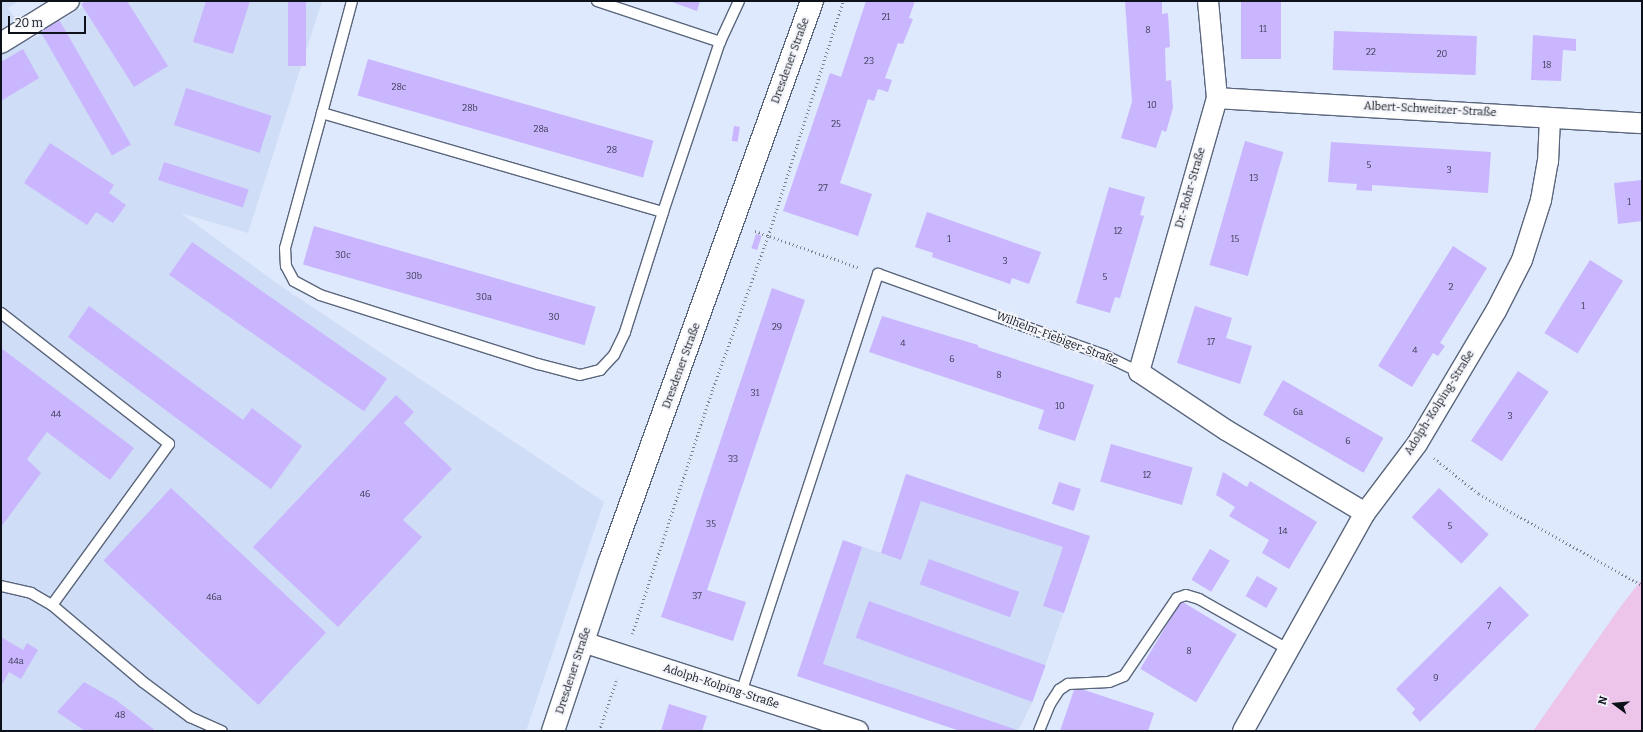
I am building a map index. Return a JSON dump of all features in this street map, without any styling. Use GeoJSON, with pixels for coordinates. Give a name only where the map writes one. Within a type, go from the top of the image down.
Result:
{"type":"FeatureCollection","features":[{"type":"Feature","properties":{"kind":"main road","name":"Dresdener Straße"},"geometry":{"type":"LineString","coordinates":[[553,731],[583,642],[812,1]]}},
{"type":"Feature","properties":{"kind":"street"},"geometry":{"type":"LineString","coordinates":[[1,43],[69,1]]}},
{"type":"Feature","properties":{"kind":"street","name":"Dr.-Rohr-Straße"},"geometry":{"type":"LineString","coordinates":[[1139,372],[1217,98],[1208,1]]}},
{"type":"Feature","properties":{"kind":"street","name":"Albert-Schweitzer-Straße"},"geometry":{"type":"LineString","coordinates":[[1217,98],[1642,123]]}},
{"type":"Feature","properties":{"kind":"street","name":"Adolph-Kolping-Straße"},"geometry":{"type":"LineString","coordinates":[[1243,731],[1366,513],[1417,444],[1496,311],[1522,260],[1541,200],[1548,162],[1550,118]]}},
{"type":"Feature","properties":{"kind":"street","name":"Wilhelm-Fiebiger-Straße"},"geometry":{"type":"LineString","coordinates":[[1139,372],[1226,430],[1366,513]]}},
{"type":"Feature","properties":{"kind":"street","name":"Adolph-Kolping-Straße"},"geometry":{"type":"LineString","coordinates":[[583,642],[858,731]]}},
{"type":"Feature","properties":{"kind":"lane"},"geometry":{"type":"LineString","coordinates":[[352,1],[285,248],[286,266],[294,281],[320,295],[538,364],[580,374],[600,370],[614,355],[625,332],[663,212],[720,42],[739,1]]}},
{"type":"Feature","properties":{"kind":"lane"},"geometry":{"type":"LineString","coordinates":[[597,1],[720,42]]}},
{"type":"Feature","properties":{"kind":"lane"},"geometry":{"type":"LineString","coordinates":[[322,114],[663,212]]}},
{"type":"Feature","properties":{"kind":"lane"},"geometry":{"type":"LineString","coordinates":[[741,693],[878,274]]}},
{"type":"Feature","properties":{"kind":"lane","name":"Wilhelm-Fiebiger-Straße"},"geometry":{"type":"LineString","coordinates":[[878,274],[1104,355],[1139,372]]}},
{"type":"Feature","properties":{"kind":"lane"},"geometry":{"type":"LineString","coordinates":[[1,313],[169,444],[52,605]]}},
{"type":"Feature","properties":{"kind":"lane"},"geometry":{"type":"LineString","coordinates":[[1,586],[31,592],[52,605],[143,682],[190,717],[222,731]]}},
{"type":"Feature","properties":{"kind":"lane"},"geometry":{"type":"LineString","coordinates":[[1039,731],[1050,704],[1059,690],[1068,684],[1109,682],[1124,676],[1177,598],[1186,595],[1199,599],[1289,650]]}},
{"type":"Feature","properties":{"kind":"path"},"geometry":{"type":"LineString","coordinates":[[599,731],[713,388],[768,236],[843,1]]}},
{"type":"Feature","properties":{"kind":"path"},"geometry":{"type":"LineString","coordinates":[[768,236],[878,274]]}},
{"type":"Feature","properties":{"kind":"path"},"geometry":{"type":"LineString","coordinates":[[1417,444],[1479,494],[1642,585]]}},
{"type":"Feature","properties":{"kind":"shaded area"},"geometry":{"type":"Polygon","coordinates":[[[1,1],[19,1],[8,8],[31,40],[91,1],[322,1],[248,233],[181,213],[275,282],[604,502],[526,731],[1,731],[1,1]]]}},
{"type":"Feature","properties":{"kind":"shaded area"},"geometry":{"type":"Polygon","coordinates":[[[906,474],[1090,536],[1033,701],[1018,731],[960,731],[797,676],[843,540],[881,553],[906,474]]]}},
{"type":"Feature","properties":{"kind":"shaded area"},"geometry":{"type":"Polygon","coordinates":[[[1642,579],[1642,731],[1533,731],[1621,606],[1642,579]]]}},
{"type":"Feature","properties":{"kind":"building"},"geometry":{"type":"Polygon","coordinates":[[[86,1],[127,1],[168,66],[134,87],[81,4],[86,1]]]}},
{"type":"Feature","properties":{"kind":"building"},"geometry":{"type":"Polygon","coordinates":[[[206,1],[250,1],[233,54],[193,42],[206,1]]]}},
{"type":"Feature","properties":{"kind":"building"},"geometry":{"type":"Polygon","coordinates":[[[288,1],[306,1],[306,66],[288,66],[288,1]]]}},
{"type":"Feature","properties":{"kind":"building"},"geometry":{"type":"Polygon","coordinates":[[[669,1],[700,1],[697,11],[669,1]]]}},
{"type":"Feature","properties":{"kind":"building"},"geometry":{"type":"Polygon","coordinates":[[[866,1],[915,1],[909,18],[913,19],[903,44],[898,43],[885,78],[892,80],[888,92],[878,89],[874,101],[868,99],[840,183],[872,194],[858,236],[783,211],[830,73],[841,77],[866,1]]]}},
{"type":"Feature","properties":{"kind":"building"},"geometry":{"type":"Polygon","coordinates":[[[1125,1],[1162,1],[1162,14],[1168,13],[1170,47],[1165,48],[1166,81],[1171,80],[1173,108],[1166,132],[1162,130],[1156,148],[1121,138],[1132,102],[1125,1]]]}},
{"type":"Feature","properties":{"kind":"building"},"geometry":{"type":"Polygon","coordinates":[[[1241,1],[1281,1],[1281,59],[1241,59],[1241,1]]]}},
{"type":"Feature","properties":{"kind":"building"},"geometry":{"type":"Polygon","coordinates":[[[58,18],[131,144],[112,155],[39,29],[58,18]]]}},
{"type":"Feature","properties":{"kind":"building"},"geometry":{"type":"Polygon","coordinates":[[[1334,31],[1477,36],[1476,75],[1333,70],[1334,31]]]}},
{"type":"Feature","properties":{"kind":"building"},"geometry":{"type":"Polygon","coordinates":[[[1533,35],[1576,39],[1576,51],[1563,50],[1561,81],[1531,80],[1533,35]]]}},
{"type":"Feature","properties":{"kind":"building"},"geometry":{"type":"Polygon","coordinates":[[[23,49],[39,78],[1,101],[1,62],[23,49]]]}},
{"type":"Feature","properties":{"kind":"building"},"geometry":{"type":"Polygon","coordinates":[[[368,59],[653,141],[643,177],[358,96],[368,59]]]}},
{"type":"Feature","properties":{"kind":"building"},"geometry":{"type":"Polygon","coordinates":[[[186,88],[272,116],[260,153],[174,125],[186,88]]]}},
{"type":"Feature","properties":{"kind":"building"},"geometry":{"type":"Polygon","coordinates":[[[734,126],[740,127],[738,142],[732,141],[734,126]]]}},
{"type":"Feature","properties":{"kind":"building"},"geometry":{"type":"Polygon","coordinates":[[[1245,141],[1283,152],[1248,276],[1209,265],[1245,141]]]}},
{"type":"Feature","properties":{"kind":"building"},"geometry":{"type":"Polygon","coordinates":[[[1331,142],[1491,152],[1488,193],[1372,185],[1372,191],[1356,190],[1357,184],[1328,182],[1331,142]]]}},
{"type":"Feature","properties":{"kind":"building"},"geometry":{"type":"Polygon","coordinates":[[[50,143],[114,185],[109,193],[126,205],[113,223],[96,212],[87,225],[24,183],[50,143]]]}},
{"type":"Feature","properties":{"kind":"building"},"geometry":{"type":"Polygon","coordinates":[[[164,162],[249,190],[243,208],[158,180],[164,162]]]}},
{"type":"Feature","properties":{"kind":"building"},"geometry":{"type":"Polygon","coordinates":[[[1642,180],[1642,221],[1618,224],[1614,183],[1642,180]]]}},
{"type":"Feature","properties":{"kind":"building"},"geometry":{"type":"Polygon","coordinates":[[[1109,187],[1145,197],[1140,215],[1144,216],[1120,298],[1115,297],[1110,313],[1076,303],[1109,187]]]}},
{"type":"Feature","properties":{"kind":"building"},"geometry":{"type":"Polygon","coordinates":[[[927,212],[1041,252],[1029,284],[1012,278],[1010,284],[932,257],[933,253],[915,247],[927,212]]]}},
{"type":"Feature","properties":{"kind":"building"},"geometry":{"type":"Polygon","coordinates":[[[314,226],[596,307],[585,345],[303,264],[314,226]]]}},
{"type":"Feature","properties":{"kind":"building"},"geometry":{"type":"Polygon","coordinates":[[[756,234],[762,236],[757,250],[751,248],[756,234]]]}},
{"type":"Feature","properties":{"kind":"building"},"geometry":{"type":"Polygon","coordinates":[[[192,242],[387,379],[364,411],[169,275],[192,242]]]}},
{"type":"Feature","properties":{"kind":"building"},"geometry":{"type":"Polygon","coordinates":[[[1453,246],[1487,268],[1440,343],[1445,346],[1438,356],[1433,353],[1412,387],[1378,366],[1453,246]]]}},
{"type":"Feature","properties":{"kind":"building"},"geometry":{"type":"Polygon","coordinates":[[[1590,260],[1623,281],[1578,354],[1544,333],[1590,260]]]}},
{"type":"Feature","properties":{"kind":"building"},"geometry":{"type":"Polygon","coordinates":[[[772,288],[805,300],[707,590],[746,602],[733,641],[661,617],[772,288]]]}},
{"type":"Feature","properties":{"kind":"building"},"geometry":{"type":"Polygon","coordinates":[[[89,306],[243,420],[252,408],[302,446],[271,489],[68,337],[89,306]]]}},
{"type":"Feature","properties":{"kind":"building"},"geometry":{"type":"Polygon","coordinates":[[[1195,306],[1232,318],[1226,338],[1252,346],[1240,384],[1177,363],[1195,306]]]}},
{"type":"Feature","properties":{"kind":"building"},"geometry":{"type":"Polygon","coordinates":[[[882,316],[978,345],[978,347],[1094,385],[1075,441],[1038,429],[1044,410],[869,352],[882,316]]]}},
{"type":"Feature","properties":{"kind":"building"},"geometry":{"type":"Polygon","coordinates":[[[1,348],[134,448],[110,480],[47,432],[27,459],[41,473],[1,527],[1,348]]]}},
{"type":"Feature","properties":{"kind":"building"},"geometry":{"type":"Polygon","coordinates":[[[1518,371],[1549,392],[1502,461],[1471,441],[1518,371]]]}},
{"type":"Feature","properties":{"kind":"building"},"geometry":{"type":"Polygon","coordinates":[[[1283,380],[1383,438],[1363,473],[1263,415],[1283,380]]]}},
{"type":"Feature","properties":{"kind":"building"},"geometry":{"type":"Polygon","coordinates":[[[396,395],[414,412],[404,423],[452,469],[403,520],[422,537],[338,627],[253,547],[396,395]]]}},
{"type":"Feature","properties":{"kind":"building"},"geometry":{"type":"Polygon","coordinates":[[[1111,444],[1193,467],[1182,505],[1100,481],[1111,444]]]}},
{"type":"Feature","properties":{"kind":"building"},"geometry":{"type":"Polygon","coordinates":[[[1223,472],[1247,487],[1250,481],[1317,522],[1289,569],[1262,553],[1269,540],[1229,516],[1235,507],[1216,495],[1223,472]]]}},
{"type":"Feature","properties":{"kind":"building"},"geometry":{"type":"Polygon","coordinates":[[[906,474],[1090,536],[1064,613],[1043,606],[1063,547],[921,501],[901,560],[881,553],[906,474]]]}},
{"type":"Feature","properties":{"kind":"building"},"geometry":{"type":"Polygon","coordinates":[[[1059,482],[1081,489],[1074,511],[1052,504],[1059,482]]]}},
{"type":"Feature","properties":{"kind":"building"},"geometry":{"type":"Polygon","coordinates":[[[171,488],[326,633],[259,705],[103,560],[171,488]]]}},
{"type":"Feature","properties":{"kind":"building"},"geometry":{"type":"Polygon","coordinates":[[[1439,488],[1489,534],[1461,564],[1412,517],[1439,488]]]}},
{"type":"Feature","properties":{"kind":"building"},"geometry":{"type":"Polygon","coordinates":[[[843,540],[862,547],[823,664],[1020,731],[960,731],[797,676],[843,540]]]}},
{"type":"Feature","properties":{"kind":"building"},"geometry":{"type":"Polygon","coordinates":[[[1210,549],[1230,561],[1211,592],[1191,580],[1210,549]]]}},
{"type":"Feature","properties":{"kind":"building"},"geometry":{"type":"Polygon","coordinates":[[[929,559],[1019,592],[1010,617],[920,584],[929,559]]]}},
{"type":"Feature","properties":{"kind":"building"},"geometry":{"type":"Polygon","coordinates":[[[1257,576],[1278,588],[1266,608],[1246,596],[1257,576]]]}},
{"type":"Feature","properties":{"kind":"building"},"geometry":{"type":"Polygon","coordinates":[[[1500,586],[1529,615],[1420,722],[1412,713],[1415,709],[1396,689],[1500,586]]]}},
{"type":"Feature","properties":{"kind":"building"},"geometry":{"type":"Polygon","coordinates":[[[869,601],[1046,665],[1032,702],[856,638],[869,601]]]}},
{"type":"Feature","properties":{"kind":"building"},"geometry":{"type":"Polygon","coordinates":[[[1181,601],[1237,634],[1196,702],[1140,669],[1181,601]]]}},
{"type":"Feature","properties":{"kind":"building"},"geometry":{"type":"Polygon","coordinates":[[[1,637],[23,650],[27,643],[38,650],[21,679],[9,672],[1,686],[1,637]]]}},
{"type":"Feature","properties":{"kind":"building"},"geometry":{"type":"Polygon","coordinates":[[[84,682],[116,700],[156,731],[85,731],[57,712],[84,682]]]}},
{"type":"Feature","properties":{"kind":"building"},"geometry":{"type":"Polygon","coordinates":[[[1075,687],[1154,713],[1148,731],[1060,731],[1075,687]]]}},
{"type":"Feature","properties":{"kind":"building"},"geometry":{"type":"Polygon","coordinates":[[[669,704],[707,716],[702,731],[661,731],[669,704]]]}}]}
